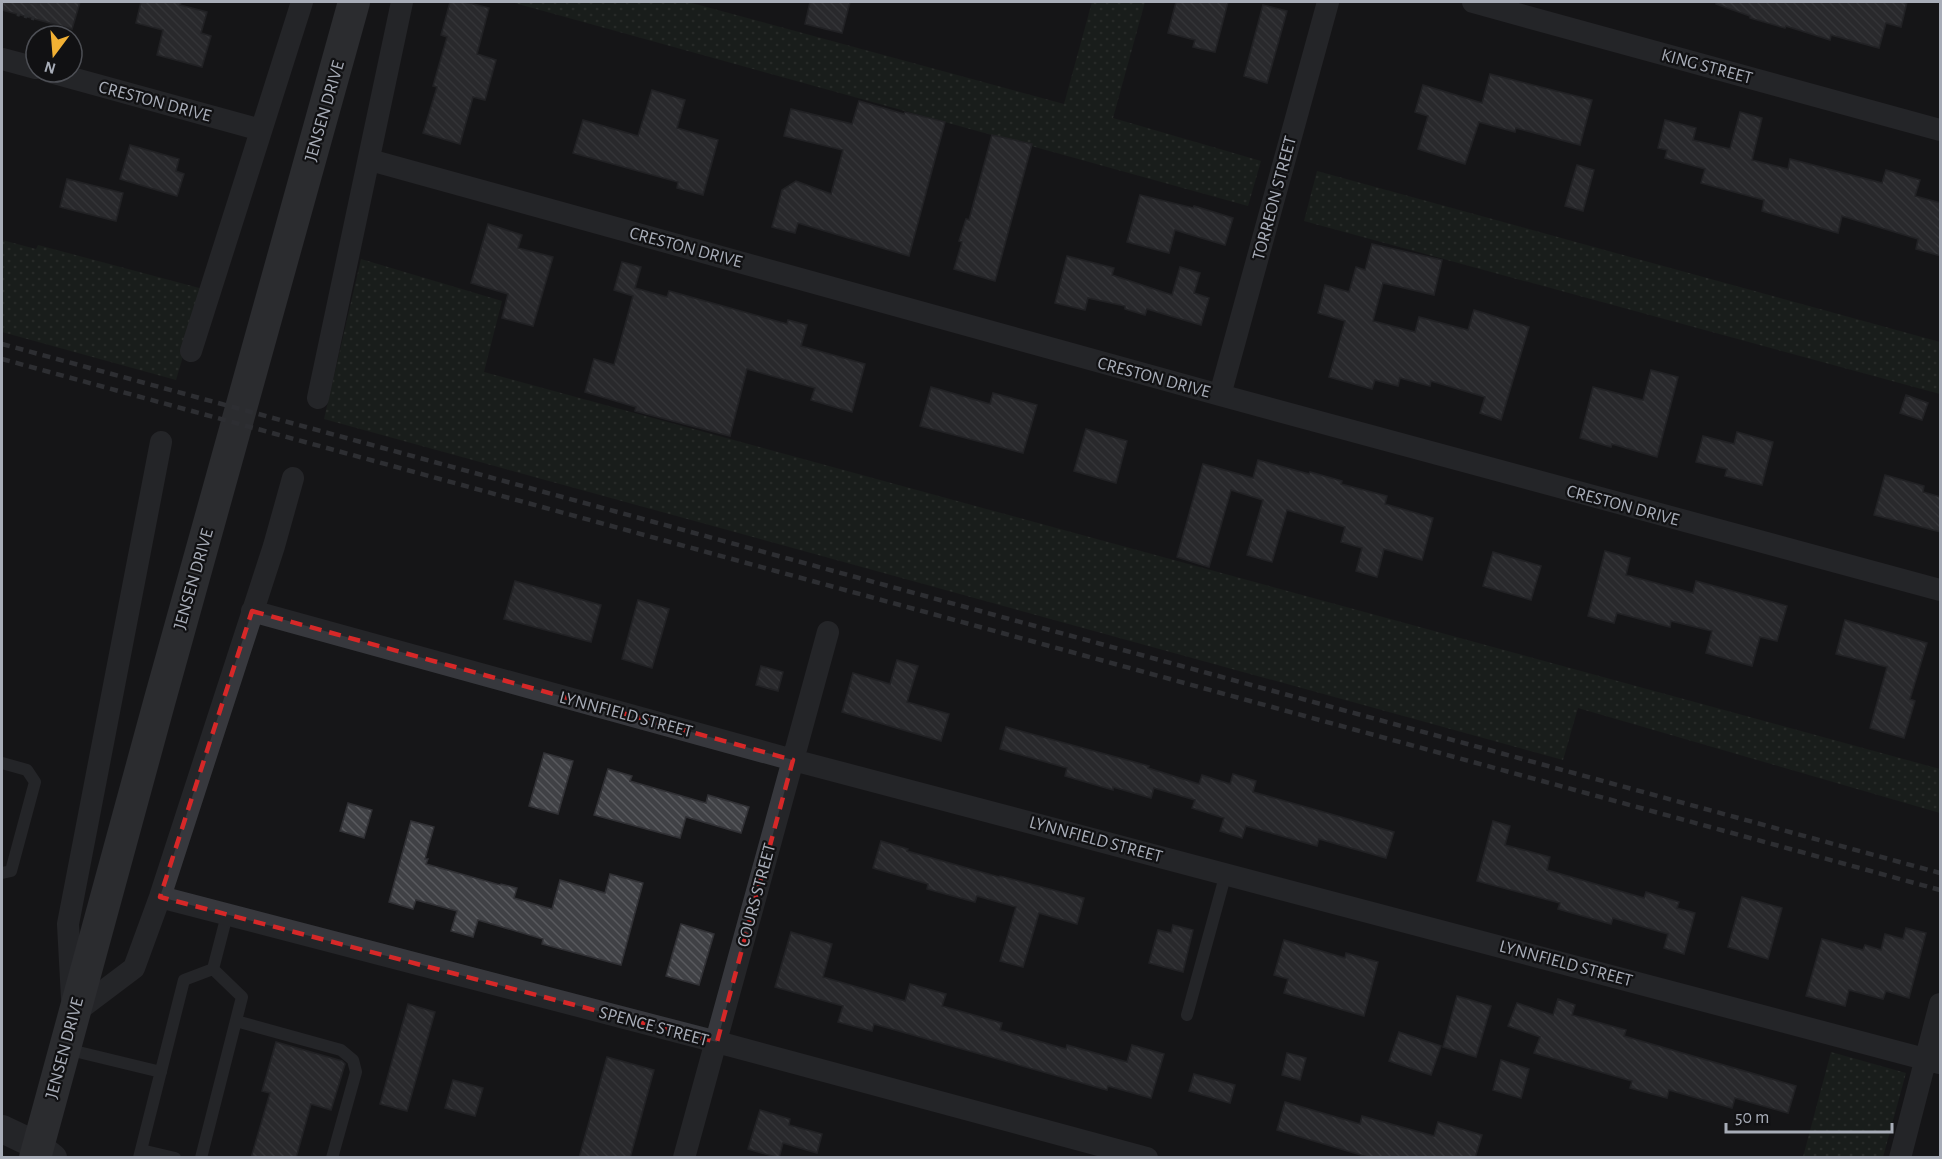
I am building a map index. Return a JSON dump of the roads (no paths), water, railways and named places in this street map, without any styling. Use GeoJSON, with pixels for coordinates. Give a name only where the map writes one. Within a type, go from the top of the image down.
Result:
{"type":"FeatureCollection","features":[{"type":"Feature","properties":{"kind":"main road","name":"JENSEN DRIVE"},"geometry":{"type":"LineString","coordinates":[[42,1154],[73,1014],[354,2]]}},
{"type":"Feature","properties":{"kind":"street"},"geometry":{"type":"LineString","coordinates":[[191,351],[302,2]]}},
{"type":"Feature","properties":{"kind":"street"},"geometry":{"type":"LineString","coordinates":[[318,398],[402,2]]}},
{"type":"Feature","properties":{"kind":"street","name":"TORREON STREET"},"geometry":{"type":"LineString","coordinates":[[1220,395],[1328,2]]}},
{"type":"Feature","properties":{"kind":"street","name":"KING STREET"},"geometry":{"type":"LineString","coordinates":[[1473,2],[1941,130]]}},
{"type":"Feature","properties":{"kind":"street"},"geometry":{"type":"LineString","coordinates":[[2,59],[24,65]]}},
{"type":"Feature","properties":{"kind":"street","name":"CRESTON DRIVE"},"geometry":{"type":"LineString","coordinates":[[84,81],[261,130]]}},
{"type":"Feature","properties":{"kind":"street","name":"CRESTON DRIVE"},"geometry":{"type":"LineString","coordinates":[[369,160],[1220,395],[1941,590]]}},
{"type":"Feature","properties":{"kind":"street"},"geometry":{"type":"LineString","coordinates":[[73,1014],[68,924],[161,442]]}},
{"type":"Feature","properties":{"kind":"street"},"geometry":{"type":"LineString","coordinates":[[73,1014],[134,968],[160,897],[274,546],[293,478]]}},
{"type":"Feature","properties":{"kind":"street","name":"LYNNFIELD STREET"},"geometry":{"type":"LineString","coordinates":[[252,611],[793,760],[1933,1061]]}},
{"type":"Feature","properties":{"kind":"street","name":"COURS STREET"},"geometry":{"type":"LineString","coordinates":[[684,1158],[828,632]]}},
{"type":"Feature","properties":{"kind":"street","name":"SPENCE STREET"},"geometry":{"type":"LineString","coordinates":[[160,897],[717,1042],[1146,1158]]}},
{"type":"Feature","properties":{"kind":"street"},"geometry":{"type":"LineString","coordinates":[[1900,1158],[1933,1061],[1941,1004]]}},
{"type":"Feature","properties":{"kind":"street"},"geometry":{"type":"LineString","coordinates":[[2,1129],[42,1154]]}},
{"type":"Feature","properties":{"kind":"lane"},"geometry":{"type":"LineString","coordinates":[[2,763],[27,770],[35,782],[11,871],[2,873]]}},
{"type":"Feature","properties":{"kind":"lane"},"geometry":{"type":"LineString","coordinates":[[1187,1015],[1226,873]]}},
{"type":"Feature","properties":{"kind":"lane"},"geometry":{"type":"LineString","coordinates":[[213,969],[227,915]]}},
{"type":"Feature","properties":{"kind":"lane"},"geometry":{"type":"LineString","coordinates":[[201,1158],[242,997],[213,969]]}},
{"type":"Feature","properties":{"kind":"lane"},"geometry":{"type":"LineString","coordinates":[[175,1158],[140,1154],[184,980],[213,969]]}},
{"type":"Feature","properties":{"kind":"lane"},"geometry":{"type":"LineString","coordinates":[[236,1021],[341,1050],[353,1060],[356,1072],[332,1158]]}},
{"type":"Feature","properties":{"kind":"lane"},"geometry":{"type":"LineString","coordinates":[[64,1048],[161,1072]]}},
{"type":"Feature","properties":{"kind":"railway"},"geometry":{"type":"LineString","coordinates":[[2,344],[1940,873]]}},
{"type":"Feature","properties":{"kind":"railway"},"geometry":{"type":"LineString","coordinates":[[2,359],[1940,890]]}}]}
